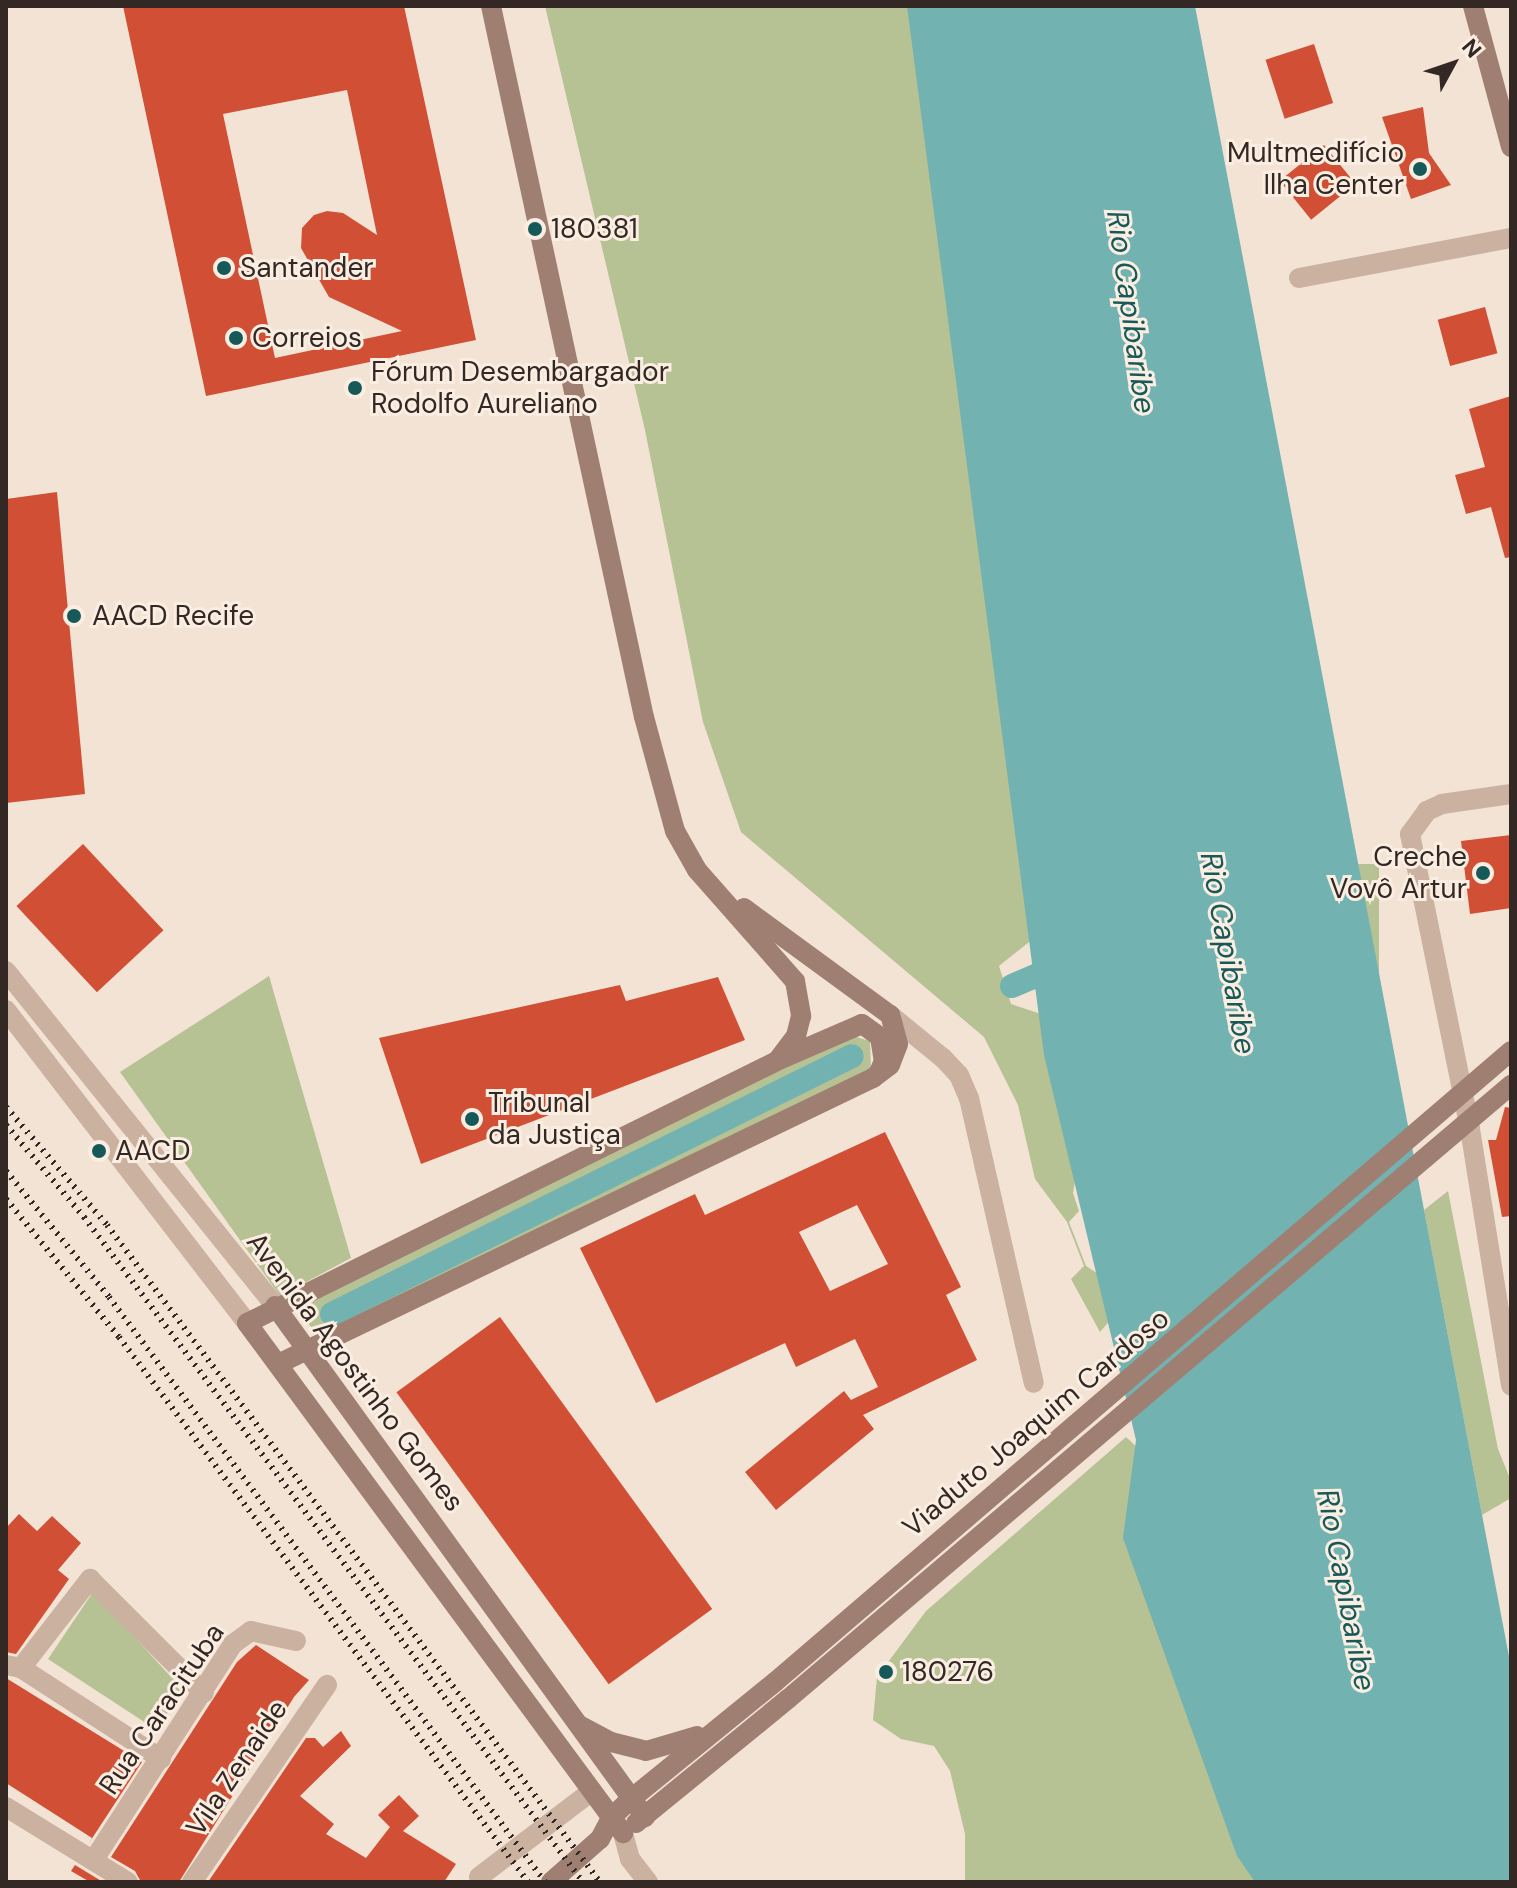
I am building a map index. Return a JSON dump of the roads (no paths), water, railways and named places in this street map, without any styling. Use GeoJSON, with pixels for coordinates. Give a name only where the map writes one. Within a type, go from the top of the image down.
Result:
{"type":"FeatureCollection","features":[{"type":"Feature","properties":{"kind":"street"},"geometry":{"type":"LineString","coordinates":[[491,6],[644,717],[675,831],[712,884],[795,981],[801,1016],[796,1036],[777,1061]]}},
{"type":"Feature","properties":{"kind":"street"},"geometry":{"type":"LineString","coordinates":[[1473,6],[1511,147]]}},
{"type":"Feature","properties":{"kind":"street"},"geometry":{"type":"LineString","coordinates":[[1299,278],[1511,238]]}},
{"type":"Feature","properties":{"kind":"street"},"geometry":{"type":"LineString","coordinates":[[1511,794],[1427,811],[1410,834],[1470,1129],[1511,1386]]}},
{"type":"Feature","properties":{"kind":"street"},"geometry":{"type":"LineString","coordinates":[[712,884],[890,1015],[959,1075],[969,1098],[1034,1383]]}},
{"type":"Feature","properties":{"kind":"street","name":"Avenida Agostinho Gomes"},"geometry":{"type":"LineString","coordinates":[[6,971],[275,1306],[645,1817]]}},
{"type":"Feature","properties":{"kind":"street","name":"Avenida Agostinho Gomes"},"geometry":{"type":"LineString","coordinates":[[6,1010],[278,1364],[617,1826]]}},
{"type":"Feature","properties":{"kind":"street"},"geometry":{"type":"LineString","coordinates":[[278,1364],[877,1076],[890,1065],[898,1044],[890,1015]]}},
{"type":"Feature","properties":{"kind":"street"},"geometry":{"type":"LineString","coordinates":[[247,1323],[275,1306],[777,1061],[862,1024],[880,1037],[883,1049],[877,1076]]}},
{"type":"Feature","properties":{"kind":"street","name":"Viaduto Joaquim Cardoso"},"geometry":{"type":"LineString","coordinates":[[617,1826],[631,1799],[775,1682],[1511,1051]]}},
{"type":"Feature","properties":{"kind":"street","name":"Viaduto Joaquim Cardoso"},"geometry":{"type":"LineString","coordinates":[[551,1882],[617,1826],[645,1817],[788,1699],[1511,1085]]}},
{"type":"Feature","properties":{"kind":"street"},"geometry":{"type":"LineString","coordinates":[[161,1759],[13,1667],[90,1579],[204,1693]]}},
{"type":"Feature","properties":{"kind":"street","name":"Rua Caracituba"},"geometry":{"type":"LineString","coordinates":[[95,1858],[243,1634],[296,1641]]}},
{"type":"Feature","properties":{"kind":"street","name":"Vila Zenaide"},"geometry":{"type":"LineString","coordinates":[[192,1882],[327,1685]]}},
{"type":"Feature","properties":{"kind":"street"},"geometry":{"type":"LineString","coordinates":[[579,1724],[631,1749],[665,1749],[738,1710]]}},
{"type":"Feature","properties":{"kind":"street"},"geometry":{"type":"LineString","coordinates":[[479,1877],[592,1791]]}},
{"type":"Feature","properties":{"kind":"street"},"geometry":{"type":"LineString","coordinates":[[6,1807],[95,1858],[128,1882]]}},
{"type":"Feature","properties":{"kind":"street"},"geometry":{"type":"LineString","coordinates":[[617,1826],[630,1859],[648,1882]]}},
{"type":"Feature","properties":{"kind":"water","name":"Rio Capibaribe"},"geometry":{"type":"Polygon","coordinates":[[[907,6],[1195,6],[1511,1667],[1511,1882],[1255,1882],[1237,1856],[1123,1538],[1136,1440],[1044,1055],[907,6]]]}},
{"type":"Feature","properties":{"kind":"waterway"},"geometry":{"type":"LineString","coordinates":[[1012,986],[1061,965]]}},
{"type":"Feature","properties":{"kind":"waterway"},"geometry":{"type":"LineString","coordinates":[[332,1314],[852,1056]]}},
{"type":"Feature","properties":{"kind":"railway"},"geometry":{"type":"LineString","coordinates":[[6,1107],[107,1225],[600,1882]]}},
{"type":"Feature","properties":{"kind":"railway"},"geometry":{"type":"LineString","coordinates":[[6,1125],[84,1217],[583,1882]]}},
{"type":"Feature","properties":{"kind":"railway"},"geometry":{"type":"LineString","coordinates":[[6,1171],[109,1297],[545,1882]]}},
{"type":"Feature","properties":{"kind":"railway"},"geometry":{"type":"LineString","coordinates":[[6,1199],[119,1337],[528,1882]]}},
{"type":"Feature","properties":{"kind":"place","name":"Multmedifício Ilha Center"},"geometry":{"type":"Point","coordinates":[1420,169]}},
{"type":"Feature","properties":{"kind":"place","name":"180381"},"geometry":{"type":"Point","coordinates":[535,229]}},
{"type":"Feature","properties":{"kind":"place","name":"Santander"},"geometry":{"type":"Point","coordinates":[224,268]}},
{"type":"Feature","properties":{"kind":"place","name":"Correios"},"geometry":{"type":"Point","coordinates":[236,338]}},
{"type":"Feature","properties":{"kind":"place","name":"Fórum Desembargador Rodolfo Aureliano"},"geometry":{"type":"Point","coordinates":[355,388]}},
{"type":"Feature","properties":{"kind":"place","name":"AACD Recife"},"geometry":{"type":"Point","coordinates":[74,616]}},
{"type":"Feature","properties":{"kind":"place","name":"Creche Vovô Artur"},"geometry":{"type":"Point","coordinates":[1483,873]}},
{"type":"Feature","properties":{"kind":"place","name":"Tribunal da Justiça"},"geometry":{"type":"Point","coordinates":[472,1119]}},
{"type":"Feature","properties":{"kind":"place","name":"AACD"},"geometry":{"type":"Point","coordinates":[99,1151]}},
{"type":"Feature","properties":{"kind":"place","name":"180276"},"geometry":{"type":"Point","coordinates":[886,1672]}}]}
